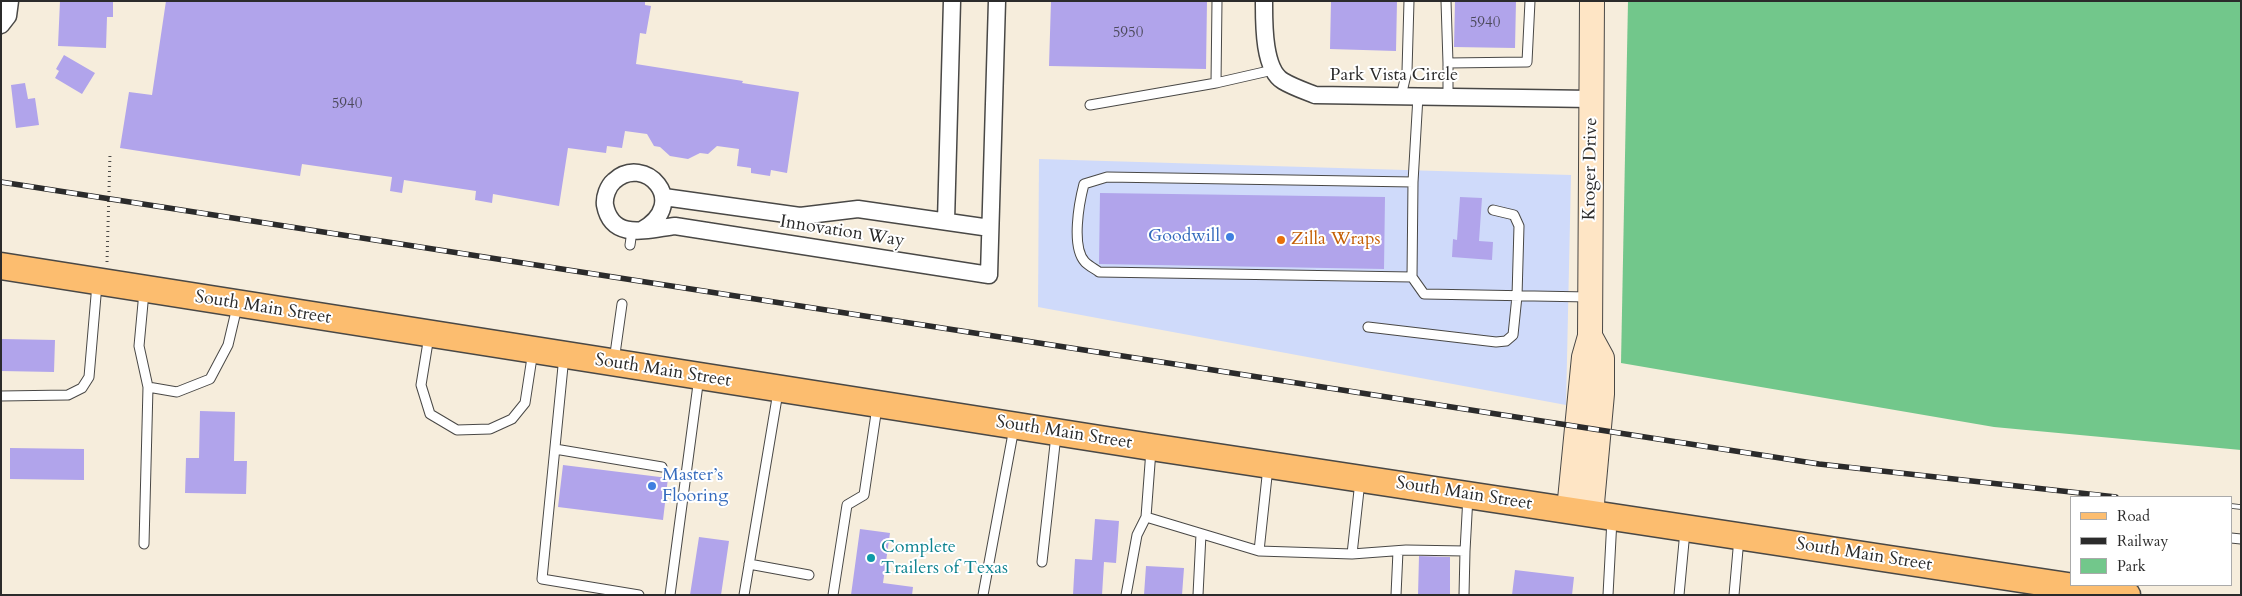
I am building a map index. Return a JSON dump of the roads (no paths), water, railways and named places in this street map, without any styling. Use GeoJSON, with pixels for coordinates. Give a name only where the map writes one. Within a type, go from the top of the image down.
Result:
{"type":"FeatureCollection","features":[{"type":"Feature","properties":{"kind":"main road","name":"Kroger Drive"},"geometry":{"type":"LineString","coordinates":[[1591,513],[1602,394],[1602,358],[1590,336],[1592,1]]}},
{"type":"Feature","properties":{"kind":"main road","name":"South Main Street"},"geometry":{"type":"LineString","coordinates":[[1,266],[1014,426],[2113,594]]}},
{"type":"Feature","properties":{"kind":"street"},"geometry":{"type":"LineString","coordinates":[[2,25],[8,16],[10,1]]}},
{"type":"Feature","properties":{"kind":"street"},"geometry":{"type":"LineString","coordinates":[[946,221],[952,1]]}},
{"type":"Feature","properties":{"kind":"street","name":"Innovation Way"},"geometry":{"type":"LineString","coordinates":[[635,235],[675,226],[989,275],[997,1]]}},
{"type":"Feature","properties":{"kind":"street"},"geometry":{"type":"LineString","coordinates":[[1264,1],[1265,36],[1273,70]]}},
{"type":"Feature","properties":{"kind":"street","name":"Park Vista Circle"},"geometry":{"type":"LineString","coordinates":[[1273,70],[1282,81],[1315,95],[1592,99]]}},
{"type":"Feature","properties":{"kind":"street"},"geometry":{"type":"LineString","coordinates":[[641,173],[654,179],[664,197],[661,215],[655,223],[635,235],[614,224],[608,216],[605,203],[606,193],[611,184],[625,174],[641,173]]}},
{"type":"Feature","properties":{"kind":"street","name":"Innovation Way"},"geometry":{"type":"LineString","coordinates":[[664,197],[800,216],[858,209],[990,228]]}},
{"type":"Feature","properties":{"kind":"lane"},"geometry":{"type":"LineString","coordinates":[[1216,84],[1217,1]]}},
{"type":"Feature","properties":{"kind":"lane"},"geometry":{"type":"LineString","coordinates":[[1401,96],[1407,71],[1409,1]]}},
{"type":"Feature","properties":{"kind":"lane"},"geometry":{"type":"LineString","coordinates":[[1446,1],[1448,96]]}},
{"type":"Feature","properties":{"kind":"lane"},"geometry":{"type":"LineString","coordinates":[[1448,62],[1527,62],[1530,1]]}},
{"type":"Feature","properties":{"kind":"lane"},"geometry":{"type":"LineString","coordinates":[[1090,105],[1216,84],[1273,70]]}},
{"type":"Feature","properties":{"kind":"lane"},"geometry":{"type":"LineString","coordinates":[[1418,96],[1412,277],[1424,294],[1590,297]]}},
{"type":"Feature","properties":{"kind":"lane"},"geometry":{"type":"LineString","coordinates":[[1412,277],[1099,272],[1084,262],[1077,238],[1078,208],[1084,184],[1107,178],[1414,182]]}},
{"type":"Feature","properties":{"kind":"lane"},"geometry":{"type":"LineString","coordinates":[[1368,327],[1506,341],[1513,335],[1517,296],[1518,226],[1514,215],[1493,210]]}},
{"type":"Feature","properties":{"kind":"lane"},"geometry":{"type":"LineString","coordinates":[[1,396],[68,395],[82,388],[89,377],[101,282]]}},
{"type":"Feature","properties":{"kind":"lane"},"geometry":{"type":"LineString","coordinates":[[144,289],[140,346],[148,387],[144,544]]}},
{"type":"Feature","properties":{"kind":"lane"},"geometry":{"type":"LineString","coordinates":[[148,387],[177,392],[210,379],[228,345],[238,304]]}},
{"type":"Feature","properties":{"kind":"lane"},"geometry":{"type":"LineString","coordinates":[[614,363],[622,304]]}},
{"type":"Feature","properties":{"kind":"lane"},"geometry":{"type":"LineString","coordinates":[[429,334],[420,386],[430,414],[457,430],[490,429],[512,419],[525,403],[533,350]]}},
{"type":"Feature","properties":{"kind":"lane"},"geometry":{"type":"LineString","coordinates":[[564,355],[542,579],[639,595]]}},
{"type":"Feature","properties":{"kind":"lane"},"geometry":{"type":"LineString","coordinates":[[670,595],[699,377]]}},
{"type":"Feature","properties":{"kind":"lane"},"geometry":{"type":"LineString","coordinates":[[744,595],[779,389]]}},
{"type":"Feature","properties":{"kind":"lane"},"geometry":{"type":"LineString","coordinates":[[833,595],[847,505],[864,495],[877,404]]}},
{"type":"Feature","properties":{"kind":"lane"},"geometry":{"type":"LineString","coordinates":[[983,595],[1014,426]]}},
{"type":"Feature","properties":{"kind":"lane"},"geometry":{"type":"LineString","coordinates":[[1042,562],[1056,432]]}},
{"type":"Feature","properties":{"kind":"lane"},"geometry":{"type":"LineString","coordinates":[[1126,595],[1137,535],[1146,517],[1151,447]]}},
{"type":"Feature","properties":{"kind":"lane"},"geometry":{"type":"LineString","coordinates":[[555,449],[662,466]]}},
{"type":"Feature","properties":{"kind":"lane"},"geometry":{"type":"LineString","coordinates":[[1259,551],[1268,465]]}},
{"type":"Feature","properties":{"kind":"lane"},"geometry":{"type":"LineString","coordinates":[[1352,554],[1360,478]]}},
{"type":"Feature","properties":{"kind":"lane"},"geometry":{"type":"LineString","coordinates":[[1464,595],[1468,495]]}},
{"type":"Feature","properties":{"kind":"lane"},"geometry":{"type":"LineString","coordinates":[[1591,513],[1608,595]]}},
{"type":"Feature","properties":{"kind":"lane"},"geometry":{"type":"LineString","coordinates":[[1146,517],[1259,551],[1352,554],[1398,551],[1465,551]]}},
{"type":"Feature","properties":{"kind":"lane"},"geometry":{"type":"LineString","coordinates":[[1679,595],[1685,528]]}},
{"type":"Feature","properties":{"kind":"lane"},"geometry":{"type":"LineString","coordinates":[[1198,595],[1201,534]]}},
{"type":"Feature","properties":{"kind":"lane"},"geometry":{"type":"LineString","coordinates":[[1734,595],[1739,536]]}},
{"type":"Feature","properties":{"kind":"lane"},"geometry":{"type":"LineString","coordinates":[[1396,595],[1398,551]]}},
{"type":"Feature","properties":{"kind":"lane"},"geometry":{"type":"LineString","coordinates":[[749,564],[809,575]]}},
{"type":"Feature","properties":{"kind":"railway"},"geometry":{"type":"LineString","coordinates":[[1,182],[1819,464],[2107,496]]}},
{"type":"Feature","properties":{"kind":"railway"},"geometry":{"type":"LineString","coordinates":[[2232,506],[2241,507]]}},
{"type":"Feature","properties":{"kind":"place","name":"Goodwill"},"geometry":{"type":"Point","coordinates":[1230,237]}},
{"type":"Feature","properties":{"kind":"place","name":"Zilla Wraps"},"geometry":{"type":"Point","coordinates":[1281,240]}},
{"type":"Feature","properties":{"kind":"place","name":"Master’s Flooring"},"geometry":{"type":"Point","coordinates":[652,486]}},
{"type":"Feature","properties":{"kind":"place","name":"Complete Trailers of Texas"},"geometry":{"type":"Point","coordinates":[871,558]}}]}
